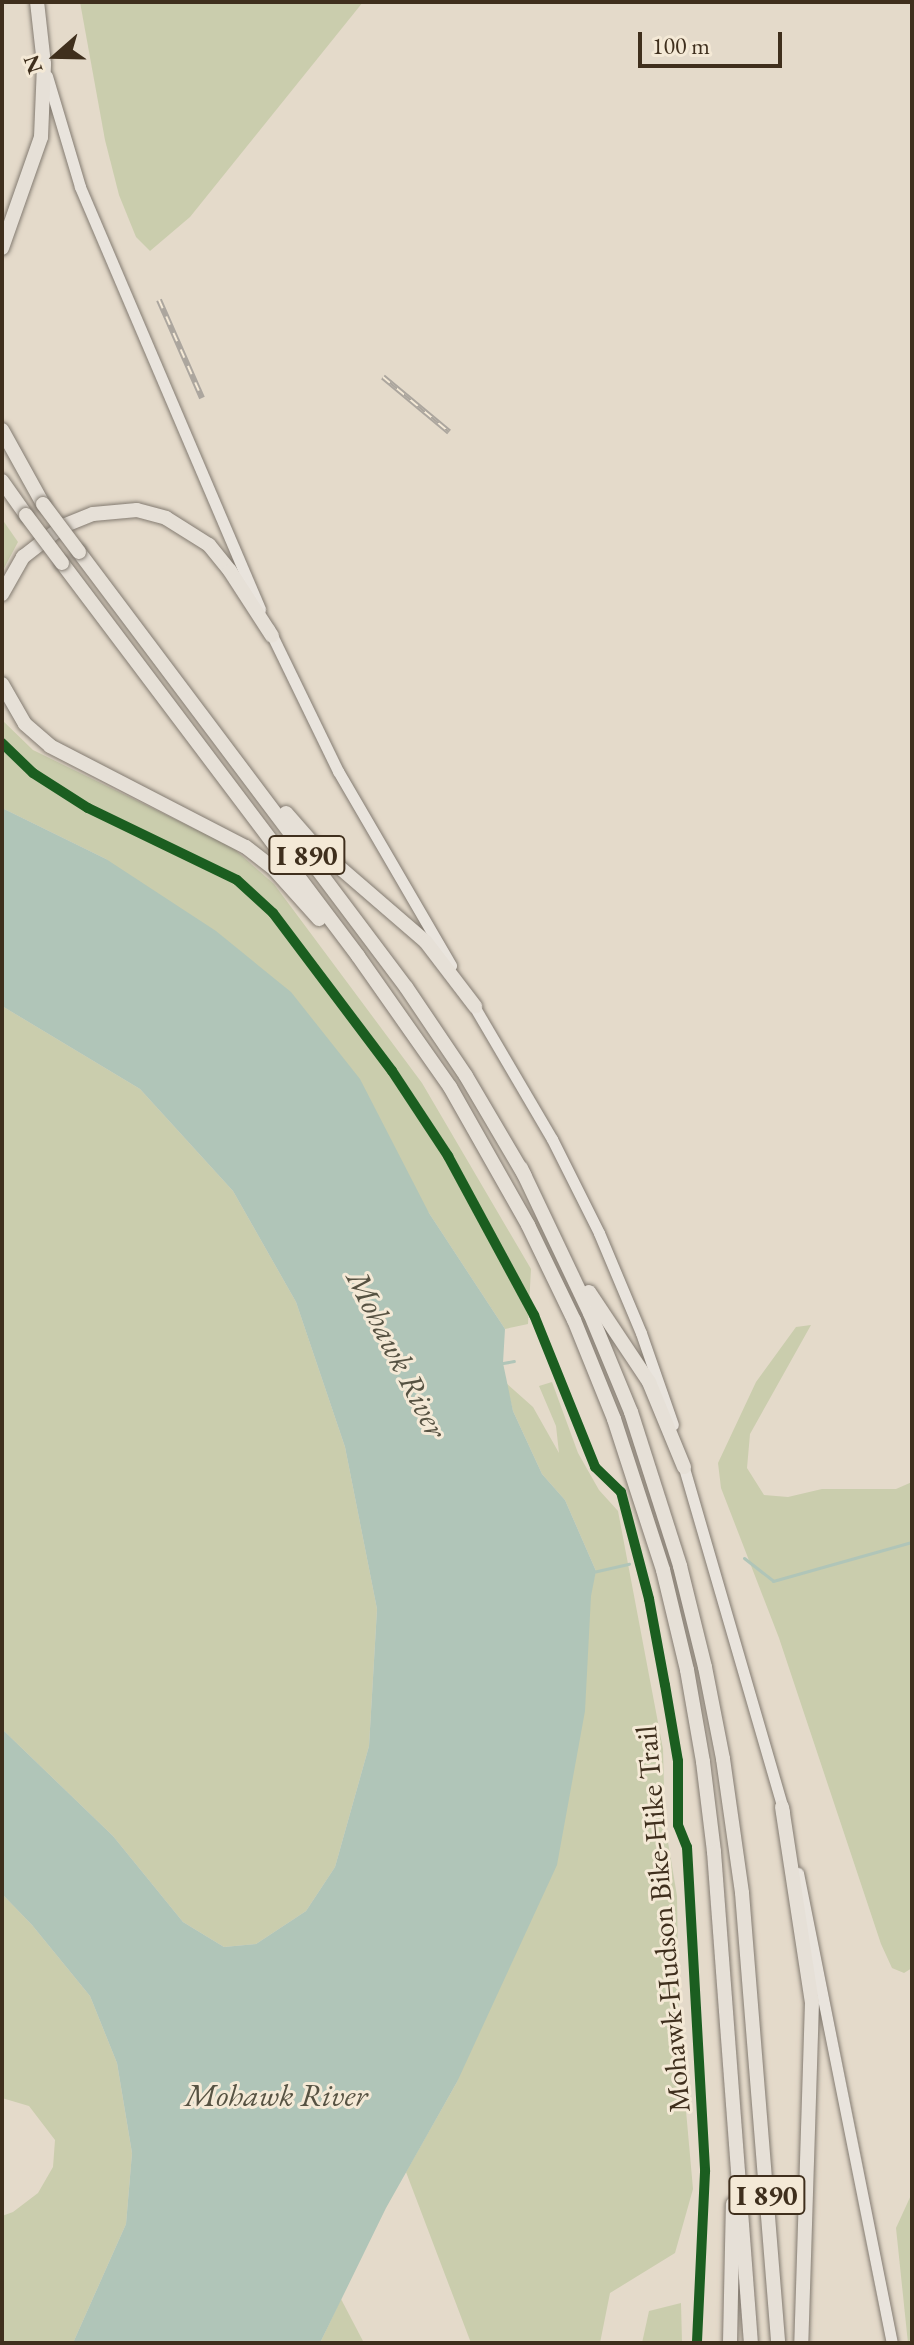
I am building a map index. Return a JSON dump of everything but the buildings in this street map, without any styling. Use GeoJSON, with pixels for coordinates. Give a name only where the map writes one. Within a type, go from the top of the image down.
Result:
{"type":"FeatureCollection","features":[{"type":"Feature","properties":{"kind":"highway"},"geometry":{"type":"LineString","coordinates":[[2,248],[41,137],[44,64],[37,2]]}},
{"type":"Feature","properties":{"kind":"highway"},"geometry":{"type":"LineString","coordinates":[[2,430],[43,504]]}},
{"type":"Feature","properties":{"kind":"highway","name":"I 890"},"geometry":{"type":"LineString","coordinates":[[2,448],[406,987],[466,1076],[521,1168],[574,1277],[631,1412],[677,1553],[705,1667],[723,1759],[742,1893],[778,2343]]}},
{"type":"Feature","properties":{"kind":"highway","name":"I 890"},"geometry":{"type":"LineString","coordinates":[[2,481],[390,999],[470,1121],[534,1236],[595,1370],[649,1520],[679,1632],[701,1747],[714,1852],[751,2343]]}},
{"type":"Feature","properties":{"kind":"highway"},"geometry":{"type":"LineString","coordinates":[[2,594],[23,557],[63,526],[93,514],[137,510],[166,518],[209,545],[230,571],[272,636]]}},
{"type":"Feature","properties":{"kind":"highway"},"geometry":{"type":"LineString","coordinates":[[2,684],[25,724],[50,746],[223,833],[261,858],[288,883],[390,999]]}},
{"type":"Feature","properties":{"kind":"highway"},"geometry":{"type":"LineString","coordinates":[[200,713],[316,847],[426,942],[475,1006]]}},
{"type":"Feature","properties":{"kind":"highway"},"geometry":{"type":"LineString","coordinates":[[521,1168],[592,1297],[649,1382],[684,1467]]}},
{"type":"Feature","properties":{"kind":"highway"},"geometry":{"type":"LineString","coordinates":[[782,1807],[812,2002],[801,2343]]}},
{"type":"Feature","properties":{"kind":"highway"},"geometry":{"type":"LineString","coordinates":[[730,2343],[731,2075]]}},
{"type":"Feature","properties":{"kind":"main road"},"geometry":{"type":"LineString","coordinates":[[44,64],[80,187],[272,636],[338,771],[552,1139],[599,1233],[654,1365],[782,1807],[806,1908],[892,2343]]}},
{"type":"Feature","properties":{"kind":"shaded area"},"geometry":{"type":"Polygon","coordinates":[[[80,2],[363,2],[190,217],[150,251],[136,237],[119,195],[105,140],[80,2]]]}},
{"type":"Feature","properties":{"kind":"shaded area"},"geometry":{"type":"Polygon","coordinates":[[[2,519],[18,542],[2,572],[2,519]]]}},
{"type":"Feature","properties":{"kind":"shaded area"},"geometry":{"type":"Polygon","coordinates":[[[2,720],[33,750],[232,847],[274,884],[422,1083],[531,1269],[528,1324],[505,1329],[429,1213],[106,859],[2,808],[2,720]]]}},
{"type":"Feature","properties":{"kind":"shaded area"},"geometry":{"type":"Polygon","coordinates":[[[2,1006],[140,1089],[233,1191],[296,1302],[345,1447],[377,1609],[369,1746],[335,1867],[306,1911],[256,1944],[224,1947],[183,1922],[113,1836],[2,1729],[2,1006]]]}},
{"type":"Feature","properties":{"kind":"shaded area"},"geometry":{"type":"Polygon","coordinates":[[[811,1325],[750,1434],[747,1468],[764,1495],[788,1497],[822,1489],[896,1489],[912,1482],[912,1968],[904,1973],[892,1968],[881,1944],[779,1638],[721,1488],[718,1463],[756,1382],[796,1327],[811,1325]]]}},
{"type":"Feature","properties":{"kind":"shaded area"},"geometry":{"type":"Polygon","coordinates":[[[552,1382],[578,1453],[599,1490],[618,1511],[663,1749],[665,1824],[677,1896],[679,2032],[693,2189],[675,2253],[610,2293],[600,2343],[471,2343],[406,2172],[457,2082],[596,1571],[565,1500],[542,1474],[513,1411],[506,1383],[533,1407],[559,1453],[556,1426],[539,1386],[552,1382]]]}},
{"type":"Feature","properties":{"kind":"shaded area"},"geometry":{"type":"Polygon","coordinates":[[[2,1894],[32,1925],[90,1996],[117,2063],[132,2153],[126,2224],[73,2343],[2,2343],[2,2216],[13,2212],[38,2193],[53,2167],[55,2140],[29,2106],[2,2098],[2,1894]]]}},
{"type":"Feature","properties":{"kind":"shaded area"},"geometry":{"type":"Polygon","coordinates":[[[912,2193],[912,2343],[908,2343],[896,2228],[912,2193]]]}},
{"type":"Feature","properties":{"kind":"shaded area"},"geometry":{"type":"Polygon","coordinates":[[[341,2299],[364,2343],[320,2343],[341,2299]]]}},
{"type":"Feature","properties":{"kind":"shaded area"},"geometry":{"type":"Polygon","coordinates":[[[681,2303],[682,2343],[642,2343],[649,2311],[681,2303]]]}},
{"type":"Feature","properties":{"kind":"water","name":"Mohawk River"},"geometry":{"type":"Polygon","coordinates":[[[2,808],[106,859],[216,931],[291,992],[360,1079],[429,1213],[505,1329],[503,1363],[513,1411],[542,1474],[565,1500],[596,1571],[591,1596],[585,1711],[557,1865],[457,2082],[386,2208],[320,2343],[73,2343],[126,2224],[132,2153],[117,2063],[90,1996],[32,1925],[2,1894],[2,1729],[113,1836],[183,1922],[224,1947],[256,1944],[306,1911],[335,1867],[369,1746],[377,1609],[345,1447],[296,1302],[233,1191],[140,1089],[2,1006],[2,808]]]}},
{"type":"Feature","properties":{"kind":"waterway"},"geometry":{"type":"LineString","coordinates":[[503,1363],[514,1361]]}},
{"type":"Feature","properties":{"kind":"waterway"},"geometry":{"type":"LineString","coordinates":[[744,1558],[773,1581],[912,1542]]}},
{"type":"Feature","properties":{"kind":"waterway"},"geometry":{"type":"LineString","coordinates":[[593,1572],[629,1564]]}},
{"type":"Feature","properties":{"kind":"railway"},"geometry":{"type":"LineString","coordinates":[[159,300],[202,398]]}},
{"type":"Feature","properties":{"kind":"railway"},"geometry":{"type":"LineString","coordinates":[[383,377],[449,432]]}},
{"type":"Feature","properties":{"kind":"cycle path","name":"Mohawk-Hudson Bike-Hike Trail"},"geometry":{"type":"LineString","coordinates":[[2,743],[33,773],[88,808],[237,880],[273,913],[392,1071],[448,1156],[534,1315],[595,1467],[621,1492],[649,1599],[665,1685],[678,1761],[678,1825],[687,1847],[705,2172],[697,2343]]}}]}
